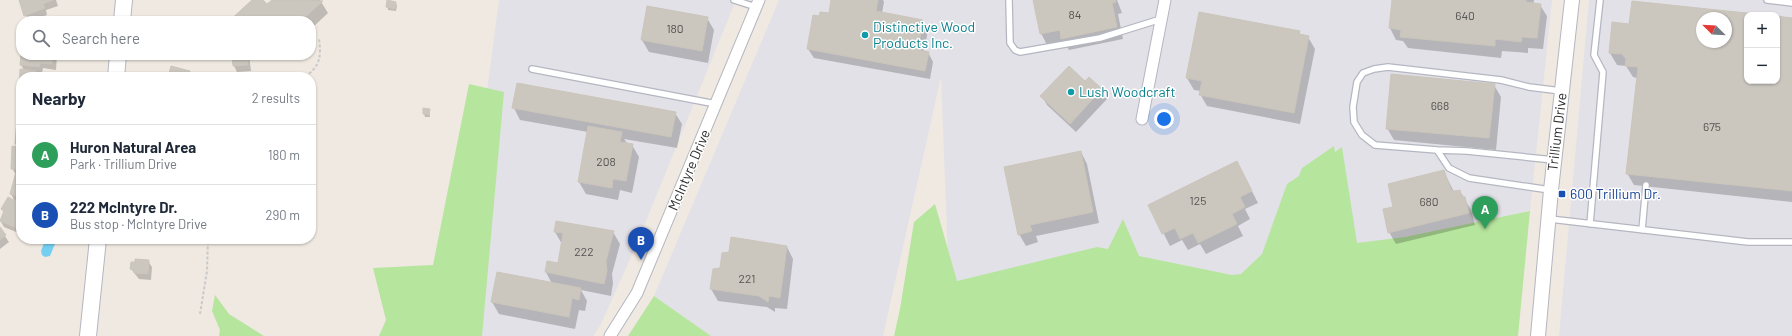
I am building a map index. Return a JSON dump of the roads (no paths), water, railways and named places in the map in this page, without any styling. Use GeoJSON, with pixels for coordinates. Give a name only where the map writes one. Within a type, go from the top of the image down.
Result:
{"type":"FeatureCollection","features":[{"type":"Feature","properties":{"kind":"main road"},"geometry":{"type":"LineString","coordinates":[[122,16],[124,0]]}},
{"type":"Feature","properties":{"kind":"main road"},"geometry":{"type":"LineString","coordinates":[[116,72],[118,60]]}},
{"type":"Feature","properties":{"kind":"main road"},"geometry":{"type":"LineString","coordinates":[[88,336],[97,244]]}},
{"type":"Feature","properties":{"kind":"street"},"geometry":{"type":"LineString","coordinates":[[1142,119],[1165,0]]}},
{"type":"Feature","properties":{"kind":"street","name":"Trillium Drive"},"geometry":{"type":"LineString","coordinates":[[1538,336],[1548,219],[1572,0]]}},
{"type":"Feature","properties":{"kind":"street","name":"McIntyre Drive"},"geometry":{"type":"LineString","coordinates":[[610,336],[637,293],[758,3]]}},
{"type":"Feature","properties":{"kind":"lane"},"geometry":{"type":"LineString","coordinates":[[734,0],[758,3]]}},
{"type":"Feature","properties":{"kind":"lane"},"geometry":{"type":"LineString","coordinates":[[1009,0],[1010,43],[1015,50],[1020,52],[1100,38],[1161,19]]}},
{"type":"Feature","properties":{"kind":"lane"},"geometry":{"type":"LineString","coordinates":[[1590,224],[1603,72],[1594,54],[1600,0]]}},
{"type":"Feature","properties":{"kind":"lane"},"geometry":{"type":"LineString","coordinates":[[1767,0],[1792,3]]}},
{"type":"Feature","properties":{"kind":"lane"},"geometry":{"type":"LineString","coordinates":[[1554,160],[1375,144],[1362,135],[1354,122],[1353,108],[1357,82],[1363,73],[1374,69],[1388,67],[1502,80],[1529,87],[1562,91]]}},
{"type":"Feature","properties":{"kind":"lane"},"geometry":{"type":"LineString","coordinates":[[532,69],[717,104]]}},
{"type":"Feature","properties":{"kind":"lane"},"geometry":{"type":"LineString","coordinates":[[1437,150],[1449,168],[1469,178],[1551,190]]}},
{"type":"Feature","properties":{"kind":"lane"},"geometry":{"type":"LineString","coordinates":[[1642,230],[1646,185]]}},
{"type":"Feature","properties":{"kind":"lane"},"geometry":{"type":"LineString","coordinates":[[1548,219],[1748,242],[1792,242]]}},
{"type":"Feature","properties":{"kind":"water"},"geometry":{"type":"Polygon","coordinates":[[[44,244],[55,244],[50,256],[45,257],[42,255],[41,251],[44,244]]]}},
{"type":"Feature","properties":{"kind":"place","name":"Distinctive Wood Products Inc."},"geometry":{"type":"Point","coordinates":[865,35]}},
{"type":"Feature","properties":{"kind":"place","name":"Lush Woodcraft"},"geometry":{"type":"Point","coordinates":[1071,92]}},
{"type":"Feature","properties":{"kind":"place","name":"600 Trillium Dr."},"geometry":{"type":"Point","coordinates":[1562,194]}},
{"type":"Feature","properties":{"kind":"place","name":"Huron Natural Area"},"geometry":{"type":"Point","coordinates":[1485,229]}},
{"type":"Feature","properties":{"kind":"place","name":"222 McIntyre Dr."},"geometry":{"type":"Point","coordinates":[641,260]}}]}
